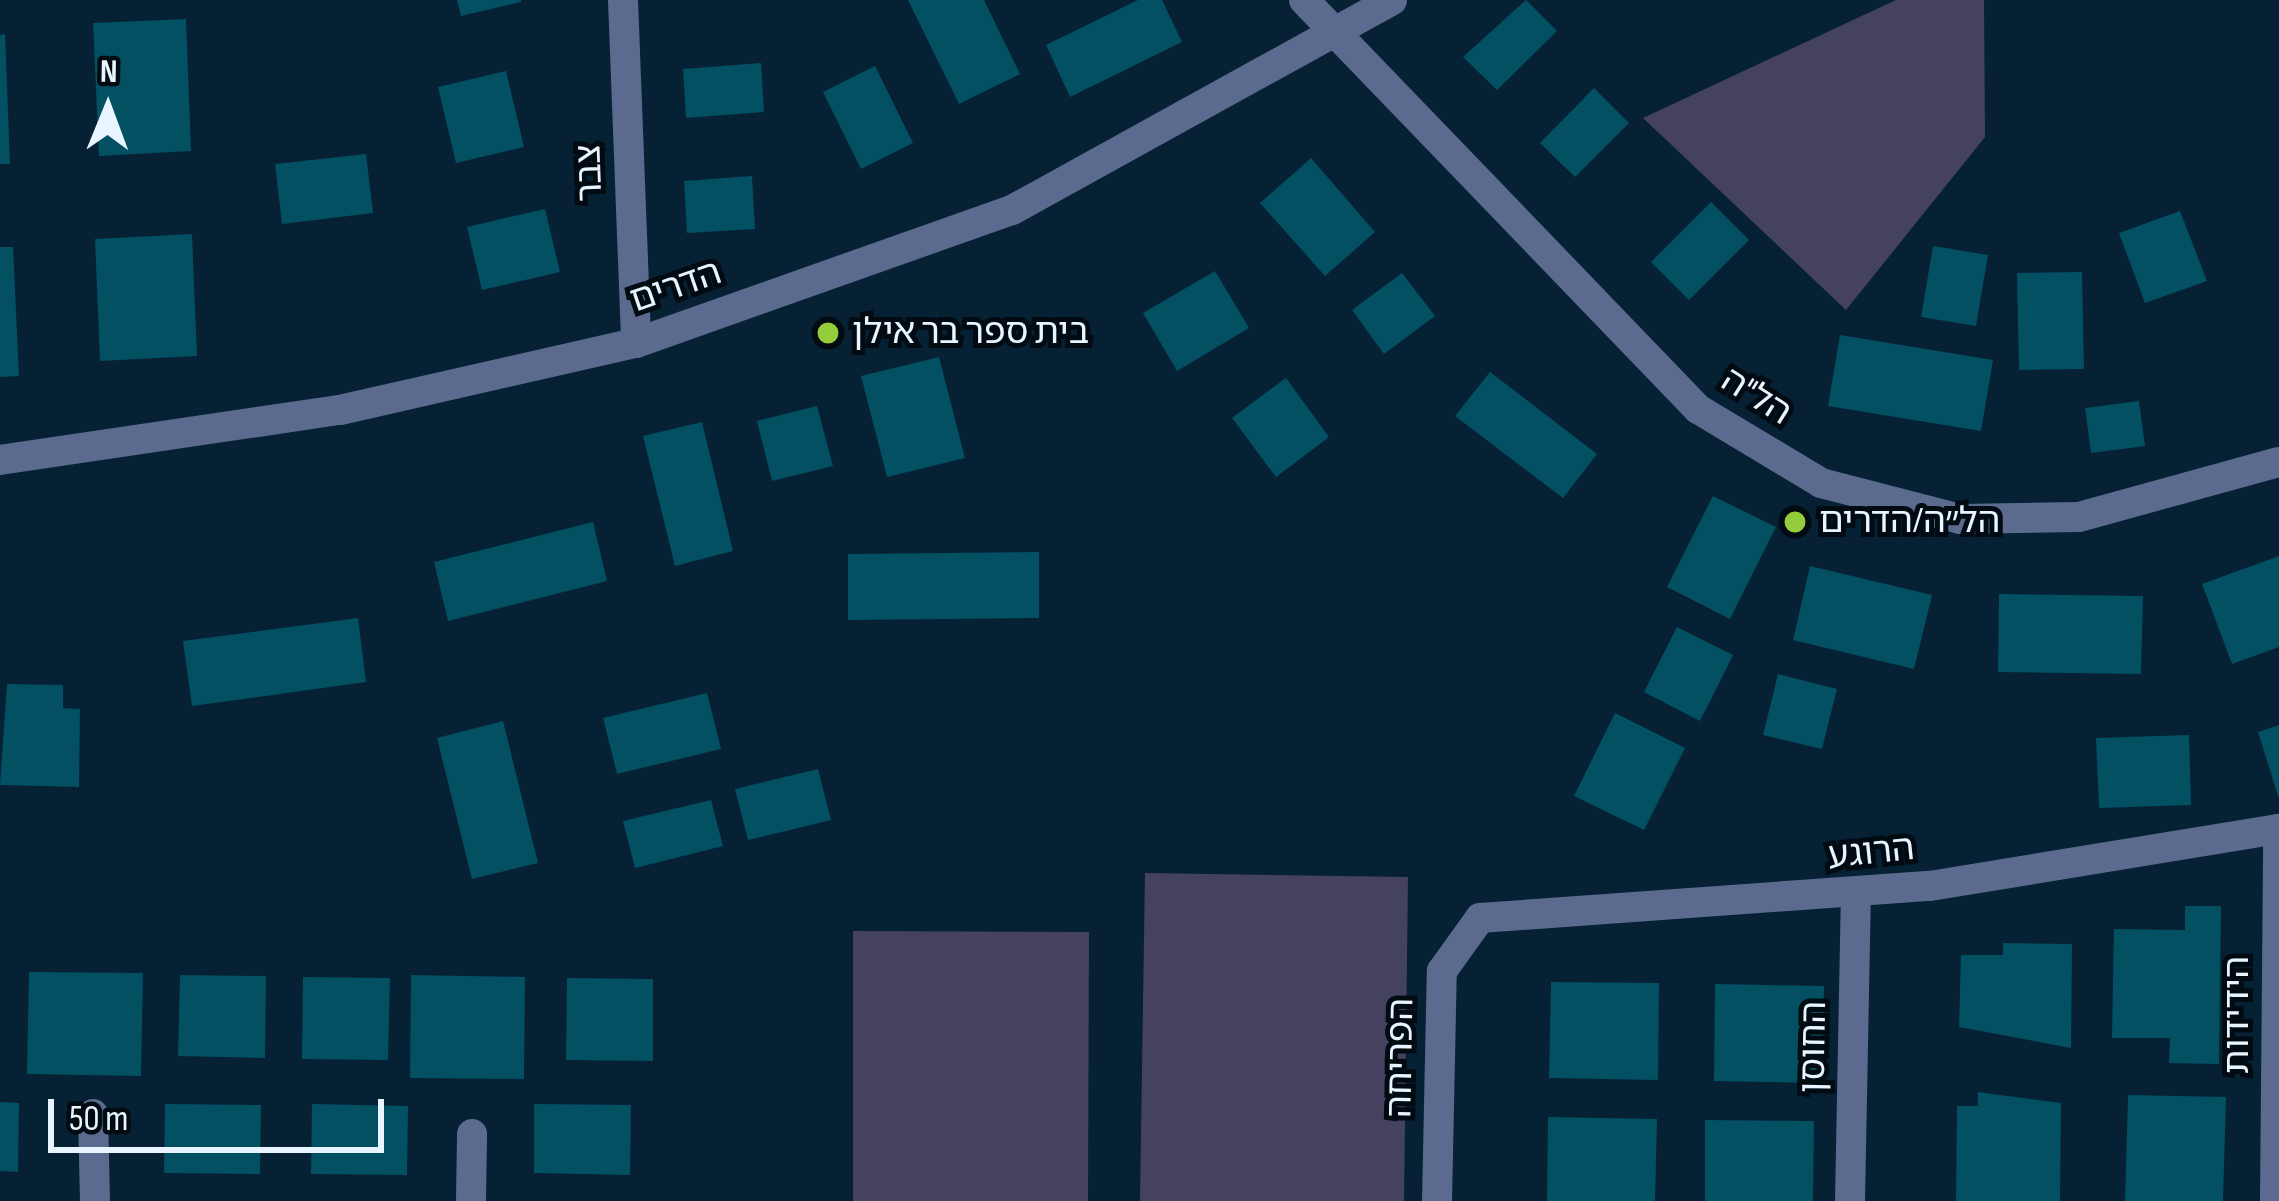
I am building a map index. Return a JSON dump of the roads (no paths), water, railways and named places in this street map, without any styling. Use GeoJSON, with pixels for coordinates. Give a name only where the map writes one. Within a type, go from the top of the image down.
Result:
{"type":"FeatureCollection","features":[{"type":"Feature","properties":{"kind":"street","name":"צבר"},"geometry":{"type":"LineString","coordinates":[[623,0],[636,343]]}},
{"type":"Feature","properties":{"kind":"street","name":"הל\"ה"},"geometry":{"type":"LineString","coordinates":[[1304,0],[1326,32],[1698,409],[1821,483],[1960,519],[2079,517],[2279,462]]}},
{"type":"Feature","properties":{"kind":"street","name":"הדרים"},"geometry":{"type":"LineString","coordinates":[[0,460],[340,410],[636,343],[1012,210],[1326,32],[1392,0]]}},
{"type":"Feature","properties":{"kind":"street","name":"הרוגע"},"geometry":{"type":"LineString","coordinates":[[1469,925],[1507,910],[1856,894],[2279,829]]}},
{"type":"Feature","properties":{"kind":"street","name":"הידידות"},"geometry":{"type":"LineString","coordinates":[[2275,1201],[2279,829]]}},
{"type":"Feature","properties":{"kind":"street","name":"החוסן"},"geometry":{"type":"LineString","coordinates":[[1850,1201],[1856,894]]}},
{"type":"Feature","properties":{"kind":"street","name":"הפריחה"},"geometry":{"type":"LineString","coordinates":[[1437,1201],[1442,971],[1469,925]]}},
{"type":"Feature","properties":{"kind":"street"},"geometry":{"type":"LineString","coordinates":[[93,1114],[95,1201]]}},
{"type":"Feature","properties":{"kind":"street"},"geometry":{"type":"LineString","coordinates":[[472,1134],[472,1201]]}},
{"type":"Feature","properties":{"kind":"place","name":"בית ספר בר אילן"},"geometry":{"type":"Point","coordinates":[828,333]}},
{"type":"Feature","properties":{"kind":"place","name":"הל״ה/הדרים"},"geometry":{"type":"Point","coordinates":[1795,522]}}]}
